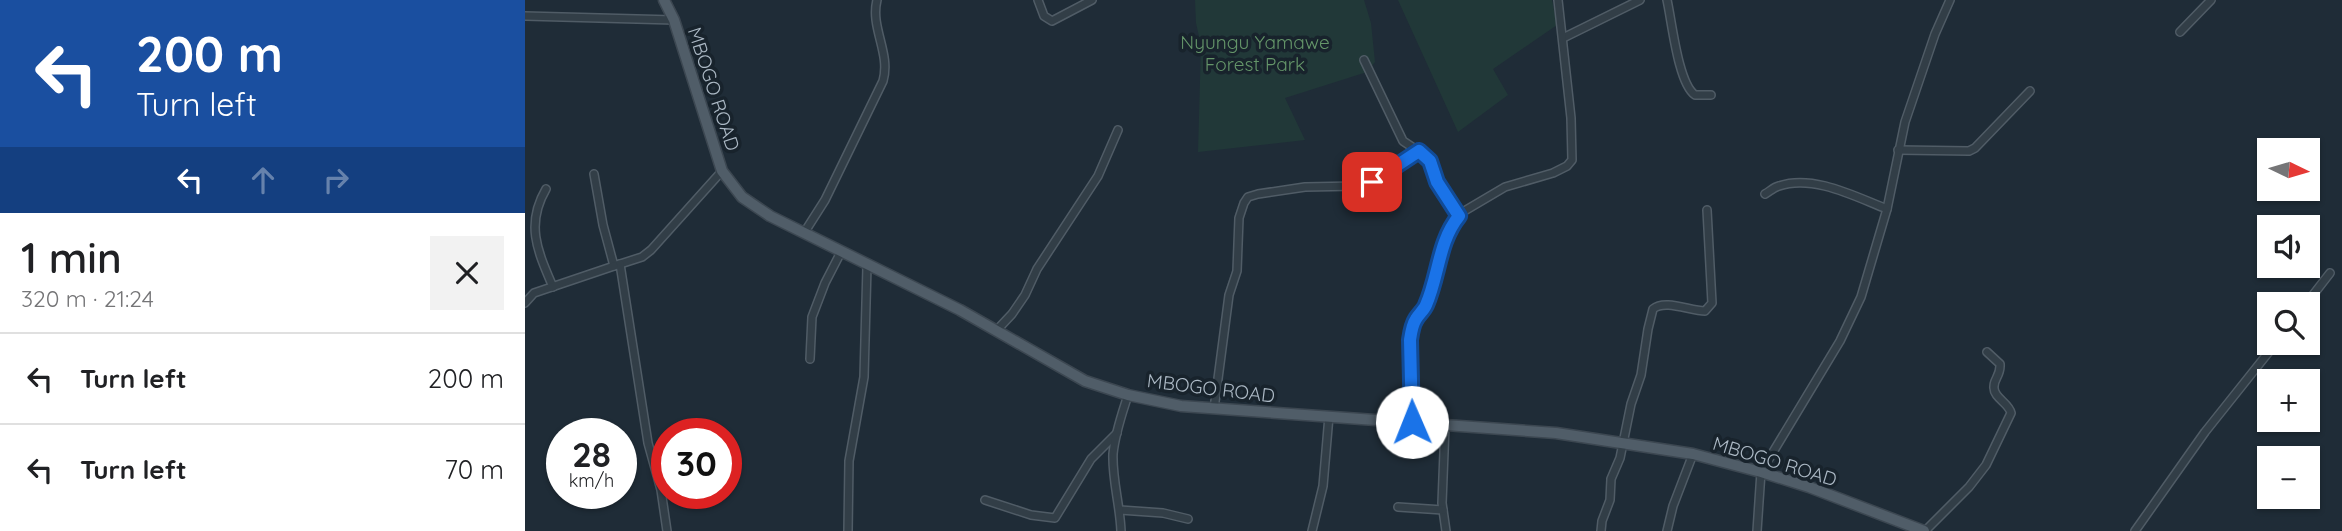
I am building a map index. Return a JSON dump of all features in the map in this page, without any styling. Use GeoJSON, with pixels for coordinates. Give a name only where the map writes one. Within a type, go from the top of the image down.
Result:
{"type":"FeatureCollection","features":[{"type":"Feature","properties":{"kind":"main road","name":"MBOGO ROAD"},"geometry":{"type":"LineString","coordinates":[[664,0],[674,20],[722,170],[742,197],[770,216],[960,310],[1085,381],[1128,395],[1181,406],[1556,433],[1693,454],[1761,471],[1924,531]]}},
{"type":"Feature","properties":{"kind":"street"},"geometry":{"type":"LineString","coordinates":[[804,233],[825,200],[884,76],[884,50],[875,23],[877,2],[885,0]]}},
{"type":"Feature","properties":{"kind":"street"},"geometry":{"type":"LineString","coordinates":[[1038,0],[1044,16],[1052,21],[1092,0]]}},
{"type":"Feature","properties":{"kind":"street"},"geometry":{"type":"LineString","coordinates":[[1412,422],[1412,330],[1416,318],[1426,305],[1442,250],[1459,216],[1506,187],[1553,173],[1567,166],[1572,160],[1573,145],[1558,0]]}},
{"type":"Feature","properties":{"kind":"street"},"geometry":{"type":"LineString","coordinates":[[1563,38],[1640,0]]}},
{"type":"Feature","properties":{"kind":"street"},"geometry":{"type":"LineString","coordinates":[[1667,0],[1687,86],[1695,95],[1711,95]]}},
{"type":"Feature","properties":{"kind":"street"},"geometry":{"type":"LineString","coordinates":[[1757,531],[1761,471],[1800,411],[1853,317],[1869,274],[1887,209],[1905,122],[1935,34],[1950,0]]}},
{"type":"Feature","properties":{"kind":"street"},"geometry":{"type":"LineString","coordinates":[[2180,32],[2211,0]]}},
{"type":"Feature","properties":{"kind":"street"},"geometry":{"type":"LineString","coordinates":[[525,16],[674,20]]}},
{"type":"Feature","properties":{"kind":"street"},"geometry":{"type":"LineString","coordinates":[[1364,60],[1403,141],[1430,161],[1437,182],[1459,216]]}},
{"type":"Feature","properties":{"kind":"street"},"geometry":{"type":"LineString","coordinates":[[1898,150],[1969,151],[1980,144],[2030,91]]}},
{"type":"Feature","properties":{"kind":"street"},"geometry":{"type":"LineString","coordinates":[[996,331],[1025,295],[1037,269],[1098,176],[1118,130]]}},
{"type":"Feature","properties":{"kind":"street"},"geometry":{"type":"LineString","coordinates":[[1214,409],[1229,295],[1237,271],[1239,218],[1248,197],[1305,187],[1359,186],[1392,171],[1419,151]]}},
{"type":"Feature","properties":{"kind":"street"},"geometry":{"type":"LineString","coordinates":[[525,291],[534,293],[642,257],[722,170]]}},
{"type":"Feature","properties":{"kind":"street"},"geometry":{"type":"LineString","coordinates":[[594,174],[603,225],[617,265],[648,443],[661,491],[667,531]]}},
{"type":"Feature","properties":{"kind":"street"},"geometry":{"type":"LineString","coordinates":[[1765,194],[1779,186],[1825,185],[1887,209]]}},
{"type":"Feature","properties":{"kind":"street"},"geometry":{"type":"LineString","coordinates":[[546,189],[534,214],[534,239],[553,287]]}},
{"type":"Feature","properties":{"kind":"street"},"geometry":{"type":"LineString","coordinates":[[1601,531],[1612,494],[1611,479],[1620,458],[1643,363],[1653,309],[1662,304],[1705,311],[1712,303],[1707,210]]}},
{"type":"Feature","properties":{"kind":"street"},"geometry":{"type":"LineString","coordinates":[[810,359],[812,317],[841,252]]}},
{"type":"Feature","properties":{"kind":"street"},"geometry":{"type":"LineString","coordinates":[[848,531],[849,461],[864,377],[867,266]]}},
{"type":"Feature","properties":{"kind":"street"},"geometry":{"type":"LineString","coordinates":[[2315,292],[2330,273]]}},
{"type":"Feature","properties":{"kind":"street"},"geometry":{"type":"LineString","coordinates":[[525,303],[534,293]]}},
{"type":"Feature","properties":{"kind":"street"},"geometry":{"type":"LineString","coordinates":[[1924,531],[1969,486],[1986,464],[2011,413],[2009,406],[1993,389],[2000,375],[2000,364],[1987,352]]}},
{"type":"Feature","properties":{"kind":"street"},"geometry":{"type":"LineString","coordinates":[[2135,531],[2205,432],[2267,355]]}},
{"type":"Feature","properties":{"kind":"street"},"geometry":{"type":"LineString","coordinates":[[1121,531],[1121,510],[1113,457],[1128,395]]}},
{"type":"Feature","properties":{"kind":"street"},"geometry":{"type":"LineString","coordinates":[[1312,531],[1323,486],[1329,416]]}},
{"type":"Feature","properties":{"kind":"street"},"geometry":{"type":"LineString","coordinates":[[1445,426],[1443,510],[1446,531]]}},
{"type":"Feature","properties":{"kind":"street"},"geometry":{"type":"LineString","coordinates":[[985,500],[1031,515],[1055,518],[1091,459],[1117,433]]}},
{"type":"Feature","properties":{"kind":"street"},"geometry":{"type":"LineString","coordinates":[[1667,531],[1672,506],[1693,454]]}},
{"type":"Feature","properties":{"kind":"street"},"geometry":{"type":"LineString","coordinates":[[1398,507],[1443,510]]}},
{"type":"Feature","properties":{"kind":"street"},"geometry":{"type":"LineString","coordinates":[[1121,510],[1163,513],[1188,519]]}},
{"type":"Feature","properties":{"kind":"green space","name":"Nyungu Yamawe Forest Park"},"geometry":{"type":"Polygon","coordinates":[[[1195,0],[1364,0],[1371,23],[1375,62],[1367,72],[1285,98],[1305,140],[1198,152],[1201,45],[1195,0]]]}},
{"type":"Feature","properties":{"kind":"green space"},"geometry":{"type":"Polygon","coordinates":[[[1398,0],[1552,0],[1557,25],[1493,69],[1508,95],[1458,132],[1398,0]]]}},
{"type":"Feature","properties":{"kind":"route"},"geometry":{"type":"LineString","coordinates":[[1372,182],[1419,151],[1430,161],[1437,182],[1459,216],[1442,250],[1426,305],[1413,324],[1410,340],[1412,422]]}}]}
